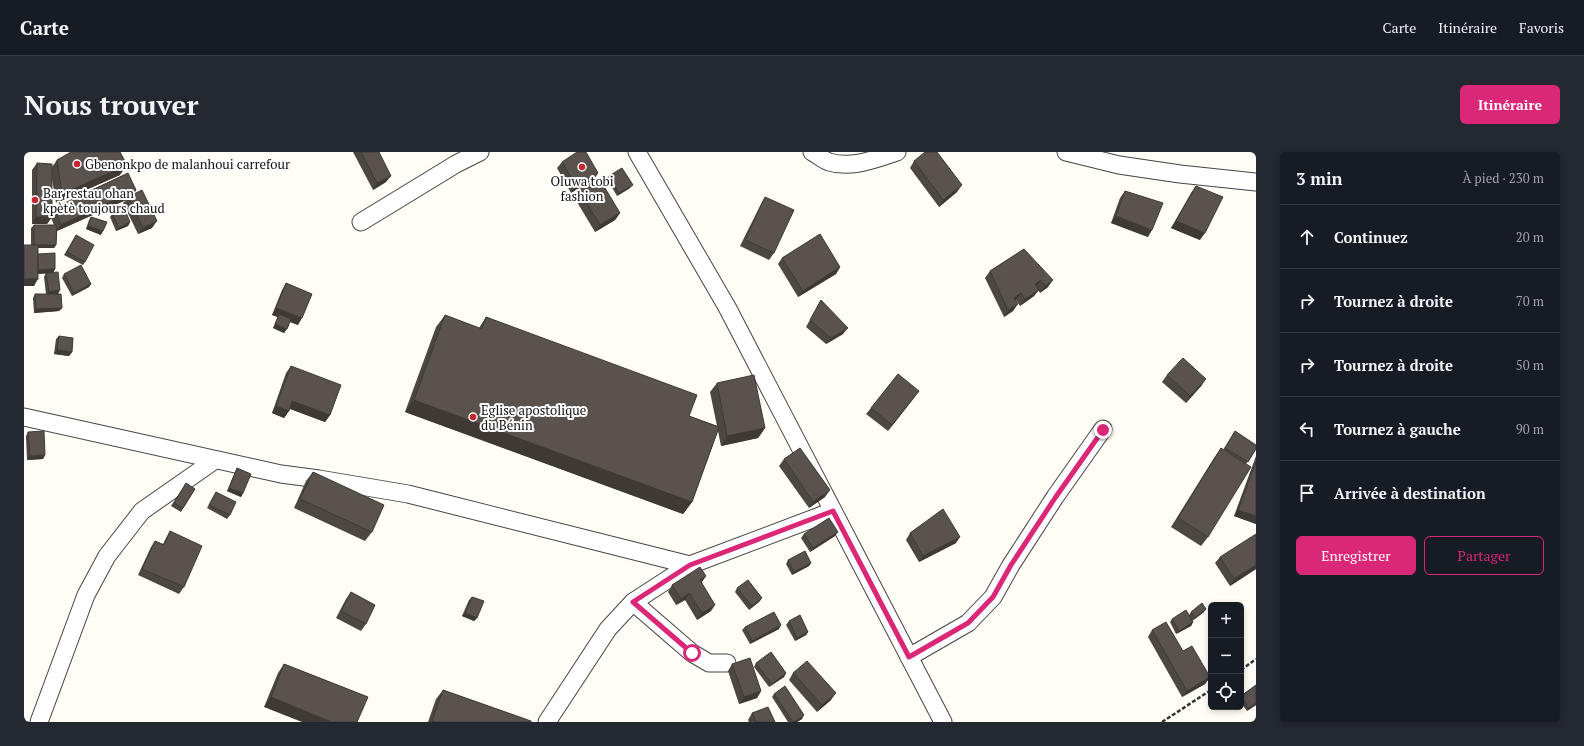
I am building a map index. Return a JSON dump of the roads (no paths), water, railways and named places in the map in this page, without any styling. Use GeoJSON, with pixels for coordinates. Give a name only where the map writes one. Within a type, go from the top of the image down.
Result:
{"type":"FeatureCollection","features":[{"type":"Feature","properties":{"kind":"street"},"geometry":{"type":"LineString","coordinates":[[361,222],[456,164],[480,152]]}},
{"type":"Feature","properties":{"kind":"street"},"geometry":{"type":"LineString","coordinates":[[637,152],[727,307],[943,722]]}},
{"type":"Feature","properties":{"kind":"street"},"geometry":{"type":"LineString","coordinates":[[812,152],[827,161],[846,165],[864,162],[897,152]]}},
{"type":"Feature","properties":{"kind":"street"},"geometry":{"type":"LineString","coordinates":[[1066,152],[1120,165],[1256,182]]}},
{"type":"Feature","properties":{"kind":"street"},"geometry":{"type":"LineString","coordinates":[[24,417],[281,474],[408,494],[690,565]]}},
{"type":"Feature","properties":{"kind":"street"},"geometry":{"type":"LineString","coordinates":[[909,657],[968,623],[993,597],[1011,565],[1051,504],[1103,430]]}},
{"type":"Feature","properties":{"kind":"street"},"geometry":{"type":"LineString","coordinates":[[39,722],[86,595],[108,556],[142,511],[215,460]]}},
{"type":"Feature","properties":{"kind":"street"},"geometry":{"type":"LineString","coordinates":[[547,722],[608,629],[633,602],[690,565],[833,511]]}},
{"type":"Feature","properties":{"kind":"street"},"geometry":{"type":"LineString","coordinates":[[633,602],[692,653],[709,663],[727,663]]}},
{"type":"Feature","properties":{"kind":"place","name":"Gbenonkpo de malanhoui carrefour"},"geometry":{"type":"Point","coordinates":[77,164]}},
{"type":"Feature","properties":{"kind":"place","name":"Oluwa tobi fashion"},"geometry":{"type":"Point","coordinates":[582,167]}},
{"type":"Feature","properties":{"kind":"place","name":"Bar restau ohan kpètè toujours chaud"},"geometry":{"type":"Point","coordinates":[35,200]}},
{"type":"Feature","properties":{"kind":"place","name":"Eglise apostolique du Bénin"},"geometry":{"type":"Point","coordinates":[473,417]}}]}
